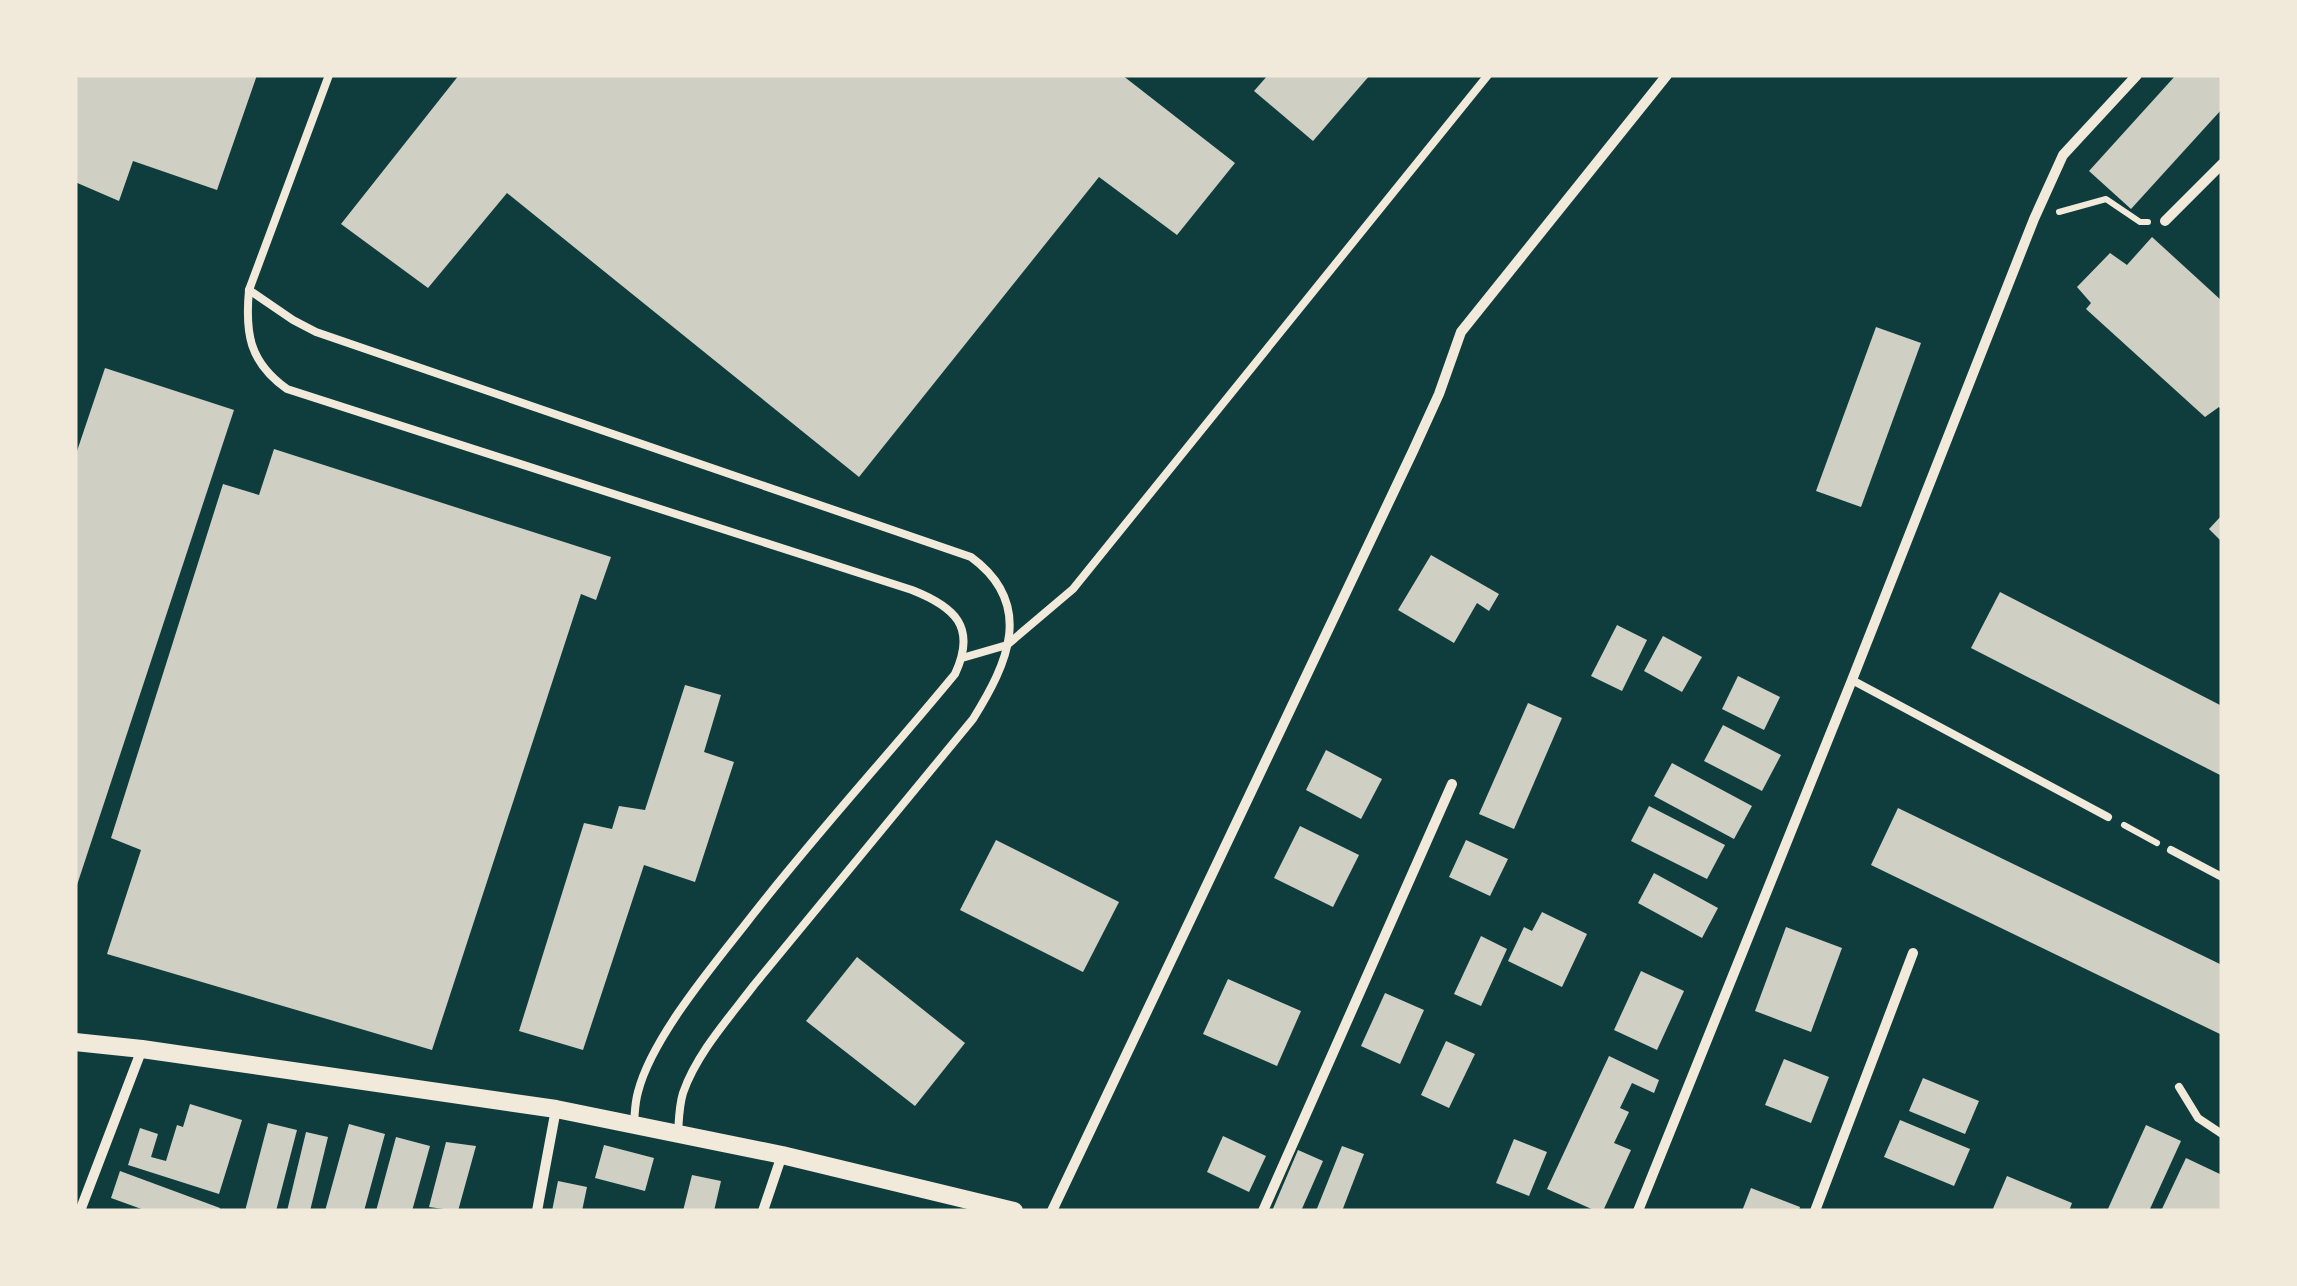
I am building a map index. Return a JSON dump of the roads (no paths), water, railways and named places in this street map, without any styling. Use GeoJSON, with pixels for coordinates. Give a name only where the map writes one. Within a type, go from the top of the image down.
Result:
{"type":"FeatureCollection","features":[{"type":"Feature","properties":{"kind":"street"},"geometry":{"type":"LineString","coordinates":[[1052,1211],[1440,394],[1461,332],[1667,75]]}},
{"type":"Feature","properties":{"kind":"street"},"geometry":{"type":"LineString","coordinates":[[1638,1211],[2034,218],[2063,155],[2136,75]]}},
{"type":"Feature","properties":{"kind":"street"},"geometry":{"type":"LineString","coordinates":[[2165,221],[2222,164]]}},
{"type":"Feature","properties":{"kind":"street"},"geometry":{"type":"LineString","coordinates":[[1263,1211],[1452,784]]}},
{"type":"Feature","properties":{"kind":"street"},"geometry":{"type":"LineString","coordinates":[[1816,1211],[1913,952]]}},
{"type":"Feature","properties":{"kind":"street"},"geometry":{"type":"LineString","coordinates":[[75,1042],[556,1109],[782,1154],[1014,1211]]}},
{"type":"Feature","properties":{"kind":"street"},"geometry":{"type":"LineString","coordinates":[[80,1211],[142,1049]]}},
{"type":"Feature","properties":{"kind":"street"},"geometry":{"type":"LineString","coordinates":[[537,1211],[556,1109]]}},
{"type":"Feature","properties":{"kind":"street"},"geometry":{"type":"LineString","coordinates":[[763,1211],[782,1154]]}},
{"type":"Feature","properties":{"kind":"lane"},"geometry":{"type":"LineString","coordinates":[[329,75],[249,290],[246,321],[250,343],[270,378],[287,389],[930,597],[944,605],[964,631],[962,658],[955,674],[793,863],[655,1051],[637,1094],[634,1124]]}},
{"type":"Feature","properties":{"kind":"lane"},"geometry":{"type":"LineString","coordinates":[[962,658],[1007,645],[1073,589],[1488,75]]}},
{"type":"Feature","properties":{"kind":"lane"},"geometry":{"type":"LineString","coordinates":[[249,290],[316,332],[971,557],[998,581],[1006,599],[1009,622],[997,678],[973,719],[706,1050],[683,1093],[678,1133]]}},
{"type":"Feature","properties":{"kind":"lane"},"geometry":{"type":"LineString","coordinates":[[1852,680],[2108,817]]}},
{"type":"Feature","properties":{"kind":"lane"},"geometry":{"type":"LineString","coordinates":[[2171,850],[2222,876]]}},
{"type":"Feature","properties":{"kind":"lane"},"geometry":{"type":"LineString","coordinates":[[2179,1087],[2198,1118],[2222,1134]]}}]}
